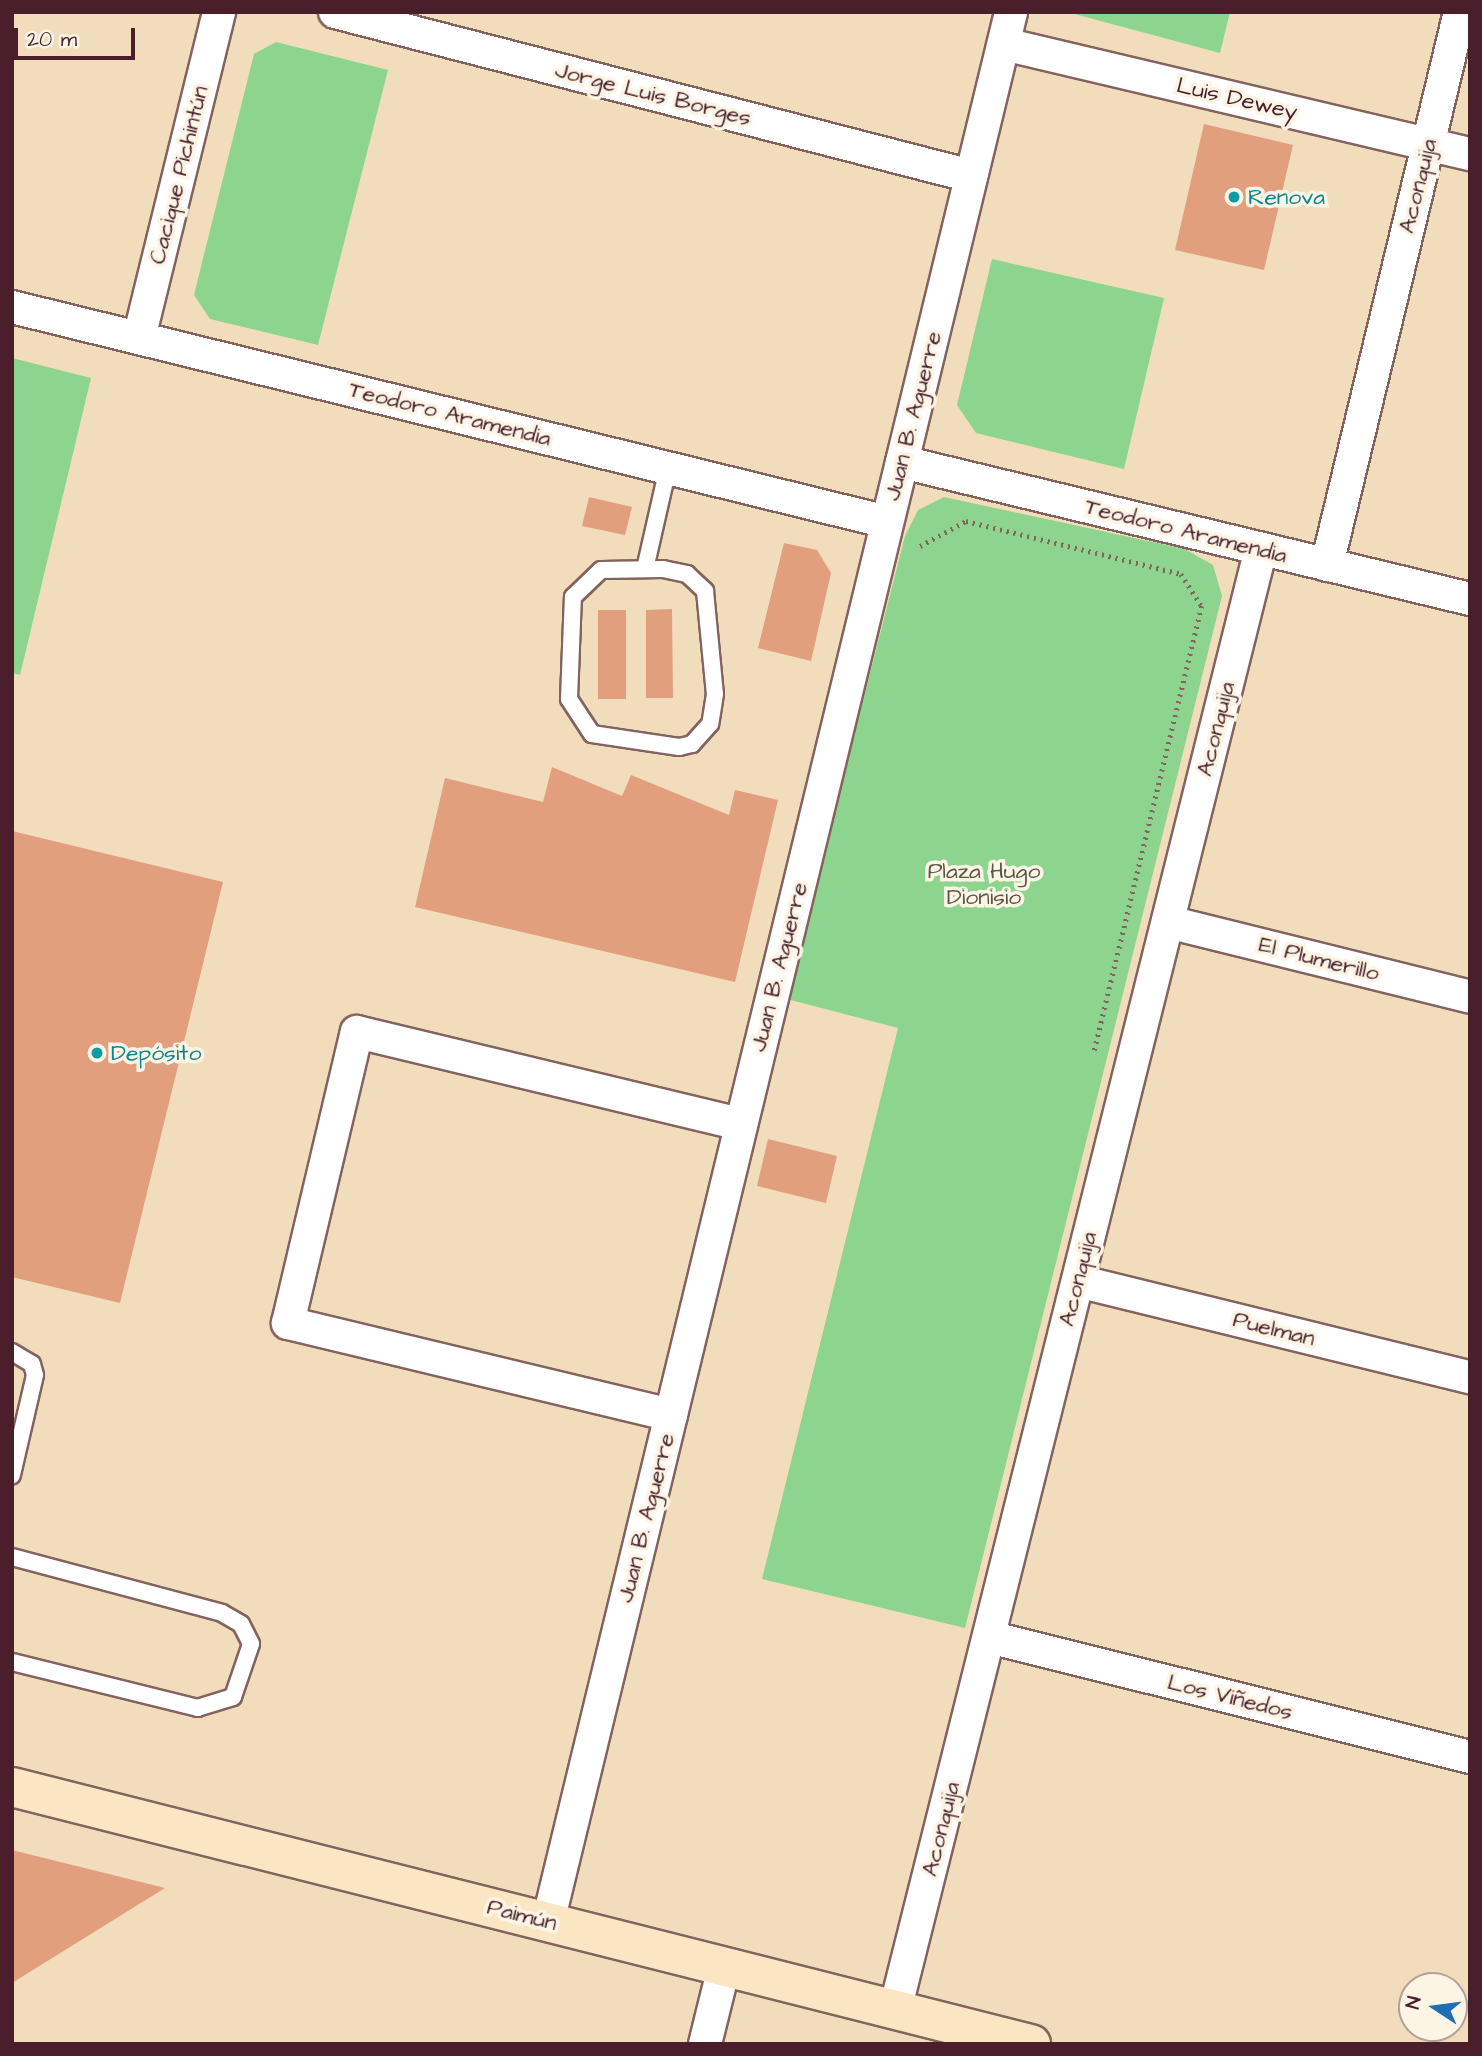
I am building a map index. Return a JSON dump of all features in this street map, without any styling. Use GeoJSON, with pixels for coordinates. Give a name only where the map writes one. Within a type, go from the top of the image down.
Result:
{"type":"FeatureCollection","features":[{"type":"Feature","properties":{"kind":"street","name":"Cacique Pichintún"},"geometry":{"type":"LineString","coordinates":[[139,338],[219,12]]}},
{"type":"Feature","properties":{"kind":"street","name":"Jorge Luis Borges"},"geometry":{"type":"LineString","coordinates":[[335,12],[971,176]]}},
{"type":"Feature","properties":{"kind":"street","name":"Juan B. Aguerre"},"geometry":{"type":"LineString","coordinates":[[548,1922],[1011,12]]}},
{"type":"Feature","properties":{"kind":"street","name":"Aconquija"},"geometry":{"type":"LineString","coordinates":[[1327,565],[1460,12]]}},
{"type":"Feature","properties":{"kind":"street","name":"Luis Dewey"},"geometry":{"type":"LineString","coordinates":[[1004,44],[1470,154]]}},
{"type":"Feature","properties":{"kind":"street","name":"Teodoro Aramendia"},"geometry":{"type":"LineString","coordinates":[[12,307],[887,522]]}},
{"type":"Feature","properties":{"kind":"street","name":"Teodoro Aramendia"},"geometry":{"type":"LineString","coordinates":[[902,462],[1470,599]]}},
{"type":"Feature","properties":{"kind":"street","name":"Aconquija"},"geometry":{"type":"LineString","coordinates":[[895,2010],[1261,549]]}},
{"type":"Feature","properties":{"kind":"street","name":"El Plumerillo"},"geometry":{"type":"LineString","coordinates":[[1168,922],[1470,997]]}},
{"type":"Feature","properties":{"kind":"street"},"geometry":{"type":"LineString","coordinates":[[671,1415],[288,1323],[357,1032],[741,1124]]}},
{"type":"Feature","properties":{"kind":"street","name":"Puelman"},"geometry":{"type":"LineString","coordinates":[[1078,1280],[1470,1377]]}},
{"type":"Feature","properties":{"kind":"street","name":"Los Viñedos"},"geometry":{"type":"LineString","coordinates":[[989,1637],[1470,1757]]}},
{"type":"Feature","properties":{"kind":"street","name":"Paimún"},"geometry":{"type":"LineString","coordinates":[[12,1787],[1031,2044]]}},
{"type":"Feature","properties":{"kind":"street"},"geometry":{"type":"LineString","coordinates":[[705,2044],[724,1967]]}},
{"type":"Feature","properties":{"kind":"lane"},"geometry":{"type":"LineString","coordinates":[[645,569],[668,468]]}},
{"type":"Feature","properties":{"kind":"lane"},"geometry":{"type":"LineString","coordinates":[[645,569],[687,574],[705,591],[709,604],[714,711],[703,735],[679,747],[592,734],[569,699],[573,597],[601,570],[645,569]]}},
{"type":"Feature","properties":{"kind":"lane"},"geometry":{"type":"LineString","coordinates":[[12,1352],[32,1364],[35,1375],[12,1475]]}},
{"type":"Feature","properties":{"kind":"lane"},"geometry":{"type":"LineString","coordinates":[[12,1558],[197,1604],[240,1624],[251,1644],[233,1697],[198,1708],[12,1662]]}},
{"type":"Feature","properties":{"kind":"path"},"geometry":{"type":"LineString","coordinates":[[915,548],[966,521],[1181,574],[1202,606],[1090,1068]]}},
{"type":"Feature","properties":{"kind":"green space"},"geometry":{"type":"Polygon","coordinates":[[[1067,12],[1230,12],[1220,53],[1067,12]]]}},
{"type":"Feature","properties":{"kind":"green space"},"geometry":{"type":"Polygon","coordinates":[[[276,42],[388,70],[318,345],[210,319],[194,295],[254,54],[276,42]]]}},
{"type":"Feature","properties":{"kind":"green space"},"geometry":{"type":"Polygon","coordinates":[[[992,259],[1164,298],[1124,469],[976,433],[957,405],[992,259]]]}},
{"type":"Feature","properties":{"kind":"green space"},"geometry":{"type":"Polygon","coordinates":[[[12,358],[91,378],[20,675],[12,673],[12,358]]]}},
{"type":"Feature","properties":{"kind":"green space","name":"Plaza Hugo Dionisio"},"geometry":{"type":"Polygon","coordinates":[[[944,497],[1185,549],[1213,565],[1222,596],[965,1628],[762,1579],[898,1028],[787,999],[905,536],[918,510],[944,497]]]}},
{"type":"Feature","properties":{"kind":"building","name":"Renova"},"geometry":{"type":"Polygon","coordinates":[[[1204,124],[1293,145],[1264,270],[1175,250],[1204,124]]]}},
{"type":"Feature","properties":{"kind":"building"},"geometry":{"type":"Polygon","coordinates":[[[589,497],[632,507],[625,535],[582,526],[589,497]]]}},
{"type":"Feature","properties":{"kind":"building"},"geometry":{"type":"Polygon","coordinates":[[[784,543],[817,550],[831,573],[811,661],[758,648],[784,543]]]}},
{"type":"Feature","properties":{"kind":"building"},"geometry":{"type":"Polygon","coordinates":[[[672,609],[673,698],[646,698],[646,610],[672,609]]]}},
{"type":"Feature","properties":{"kind":"building"},"geometry":{"type":"Polygon","coordinates":[[[598,610],[626,610],[626,699],[598,699],[598,610]]]}},
{"type":"Feature","properties":{"kind":"building"},"geometry":{"type":"Polygon","coordinates":[[[552,767],[622,796],[631,775],[729,815],[735,790],[778,800],[735,982],[415,907],[445,778],[543,802],[552,767]]]}},
{"type":"Feature","properties":{"kind":"building","name":"Depósito"},"geometry":{"type":"Polygon","coordinates":[[[12,831],[223,882],[120,1303],[12,1277],[12,831]]]}},
{"type":"Feature","properties":{"kind":"building"},"geometry":{"type":"Polygon","coordinates":[[[768,1139],[837,1156],[826,1203],[757,1186],[768,1139]]]}},
{"type":"Feature","properties":{"kind":"building"},"geometry":{"type":"Polygon","coordinates":[[[12,1850],[165,1888],[12,1983],[12,1850]]]}},
{"type":"Feature","properties":{"kind":"place","name":"Renova"},"geometry":{"type":"Point","coordinates":[1234,197]}},
{"type":"Feature","properties":{"kind":"place","name":"Depósito"},"geometry":{"type":"Point","coordinates":[97,1053]}}]}
